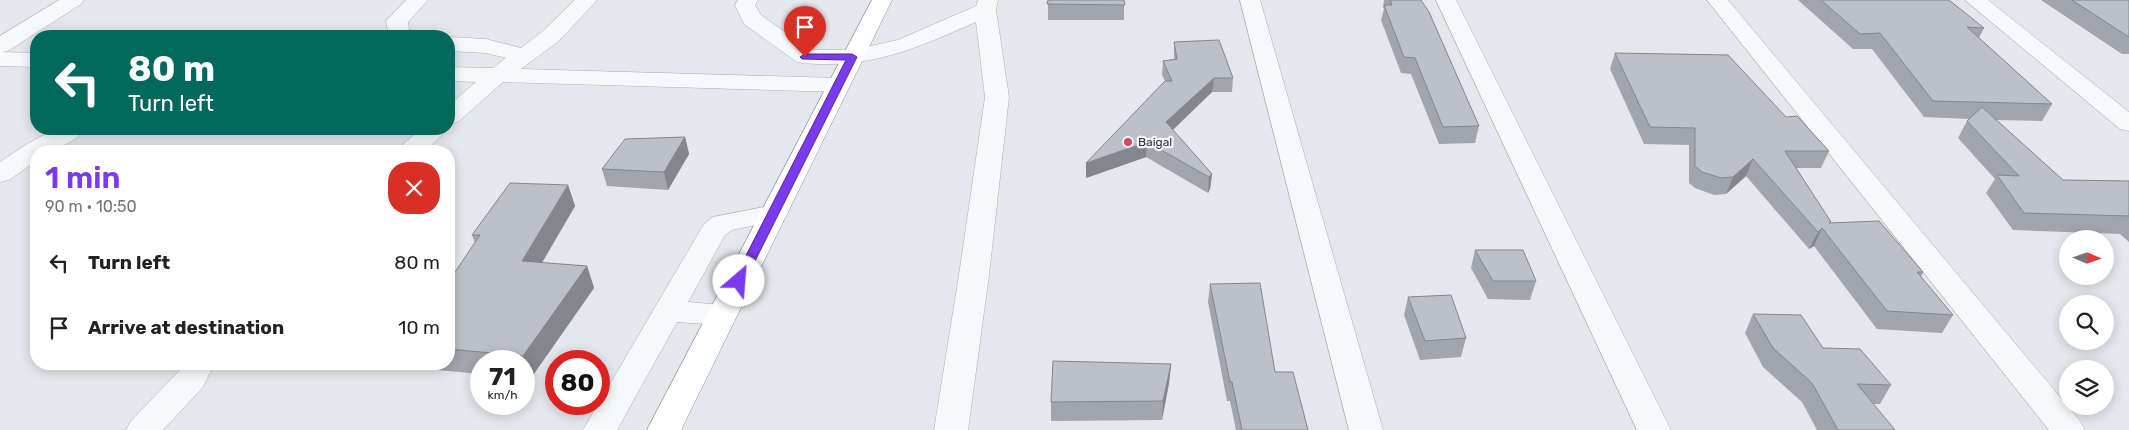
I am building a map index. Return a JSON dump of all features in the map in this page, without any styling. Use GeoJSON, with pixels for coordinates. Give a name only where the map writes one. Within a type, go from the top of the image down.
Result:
{"type":"FeatureCollection","features":[{"type":"Feature","properties":{"kind":"highway"},"geometry":{"type":"LineString","coordinates":[[664,430],[882,0]]}},
{"type":"Feature","properties":{"kind":"street"},"geometry":{"type":"LineString","coordinates":[[0,46],[74,0]]}},
{"type":"Feature","properties":{"kind":"street"},"geometry":{"type":"LineString","coordinates":[[398,30],[397,21],[418,0]]}},
{"type":"Feature","properties":{"kind":"street"},"geometry":{"type":"LineString","coordinates":[[455,113],[497,76],[551,36],[587,0]]}},
{"type":"Feature","properties":{"kind":"street"},"geometry":{"type":"LineString","coordinates":[[748,0],[745,5],[752,19],[805,57],[852,57],[905,45],[987,5],[997,97],[974,276],[951,430]]}},
{"type":"Feature","properties":{"kind":"street"},"geometry":{"type":"LineString","coordinates":[[1250,0],[1366,430]]}},
{"type":"Feature","properties":{"kind":"street"},"geometry":{"type":"LineString","coordinates":[[1446,0],[1654,430]]}},
{"type":"Feature","properties":{"kind":"street"},"geometry":{"type":"LineString","coordinates":[[1717,0],[2068,430]]}},
{"type":"Feature","properties":{"kind":"street"},"geometry":{"type":"LineString","coordinates":[[1974,0],[2129,124]]}},
{"type":"Feature","properties":{"kind":"street"},"geometry":{"type":"LineString","coordinates":[[455,44],[492,45],[509,50],[522,57]]}},
{"type":"Feature","properties":{"kind":"street"},"geometry":{"type":"LineString","coordinates":[[0,59],[30,60]]}},
{"type":"Feature","properties":{"kind":"street"},"geometry":{"type":"LineString","coordinates":[[455,74],[838,85]]}},
{"type":"Feature","properties":{"kind":"street"},"geometry":{"type":"LineString","coordinates":[[43,145],[62,135]]}},
{"type":"Feature","properties":{"kind":"street"},"geometry":{"type":"LineString","coordinates":[[417,145],[429,135]]}},
{"type":"Feature","properties":{"kind":"street"},"geometry":{"type":"LineString","coordinates":[[0,174],[30,153]]}},
{"type":"Feature","properties":{"kind":"street"},"geometry":{"type":"LineString","coordinates":[[600,430],[714,230],[723,223],[774,213]]}},
{"type":"Feature","properties":{"kind":"street"},"geometry":{"type":"LineString","coordinates":[[667,311],[722,316]]}},
{"type":"Feature","properties":{"kind":"street"},"geometry":{"type":"LineString","coordinates":[[143,430],[191,379],[195,370]]}},
{"type":"Feature","properties":{"kind":"building"},"geometry":{"type":"Polygon","coordinates":[[[1048,0],[1124,0],[1125,5],[1047,4],[1048,0]]]}},
{"type":"Feature","properties":{"kind":"building"},"geometry":{"type":"Polygon","coordinates":[[[1390,0],[1421,0],[1429,12],[1479,126],[1443,127],[1415,58],[1404,57],[1384,5],[1392,5],[1390,0]]]}},
{"type":"Feature","properties":{"kind":"building"},"geometry":{"type":"Polygon","coordinates":[[[1821,0],[1949,0],[1984,28],[1967,27],[2052,104],[1933,101],[1880,33],[1860,34],[1821,0]]]}},
{"type":"Feature","properties":{"kind":"building"},"geometry":{"type":"Polygon","coordinates":[[[2072,0],[2129,0],[2129,37],[2072,0]]]}},
{"type":"Feature","properties":{"kind":"building"},"geometry":{"type":"Polygon","coordinates":[[[1219,40],[1233,78],[1214,78],[1166,122],[1212,174],[1209,177],[1147,142],[1086,163],[1165,81],[1172,81],[1163,61],[1177,59],[1174,42],[1219,40]]]}},
{"type":"Feature","properties":{"kind":"building"},"geometry":{"type":"Polygon","coordinates":[[[1615,53],[1728,55],[1786,117],[1797,116],[1829,151],[1785,151],[1831,222],[1829,223],[1879,221],[1923,272],[1917,272],[1953,315],[1887,311],[1822,228],[1818,232],[1753,159],[1733,177],[1721,178],[1702,172],[1695,166],[1695,128],[1650,127],[1615,53]]]}},
{"type":"Feature","properties":{"kind":"building"},"geometry":{"type":"Polygon","coordinates":[[[1982,107],[2063,180],[2129,181],[2129,216],[2024,213],[1997,175],[2019,176],[1967,121],[1982,107]]]}},
{"type":"Feature","properties":{"kind":"building"},"geometry":{"type":"Polygon","coordinates":[[[685,137],[664,172],[602,169],[625,139],[685,137]]]}},
{"type":"Feature","properties":{"kind":"building"},"geometry":{"type":"Polygon","coordinates":[[[510,183],[568,185],[522,261],[587,266],[527,350],[455,350],[455,272],[480,235],[472,235],[510,183]]]}},
{"type":"Feature","properties":{"kind":"building"},"geometry":{"type":"Polygon","coordinates":[[[1475,250],[1523,250],[1536,281],[1493,281],[1475,250]]]}},
{"type":"Feature","properties":{"kind":"building"},"geometry":{"type":"Polygon","coordinates":[[[1260,283],[1275,372],[1293,372],[1308,430],[1242,430],[1210,284],[1260,283]]]}},
{"type":"Feature","properties":{"kind":"building"},"geometry":{"type":"Polygon","coordinates":[[[1451,295],[1466,338],[1425,341],[1408,297],[1451,295]]]}},
{"type":"Feature","properties":{"kind":"building"},"geometry":{"type":"Polygon","coordinates":[[[1753,314],[1801,315],[1823,348],[1860,349],[1891,385],[1857,384],[1895,430],[1838,430],[1812,383],[1773,348],[1753,314]]]}},
{"type":"Feature","properties":{"kind":"building"},"geometry":{"type":"Polygon","coordinates":[[[1053,361],[1171,364],[1163,401],[1051,402],[1053,361]]]}},
{"type":"Feature","properties":{"kind":"place","name":"Baigal"},"geometry":{"type":"Point","coordinates":[1128,142]}},
{"type":"Feature","properties":{"kind":"route"},"geometry":{"type":"LineString","coordinates":[[739,281],[852,57],[805,57]]}}]}
